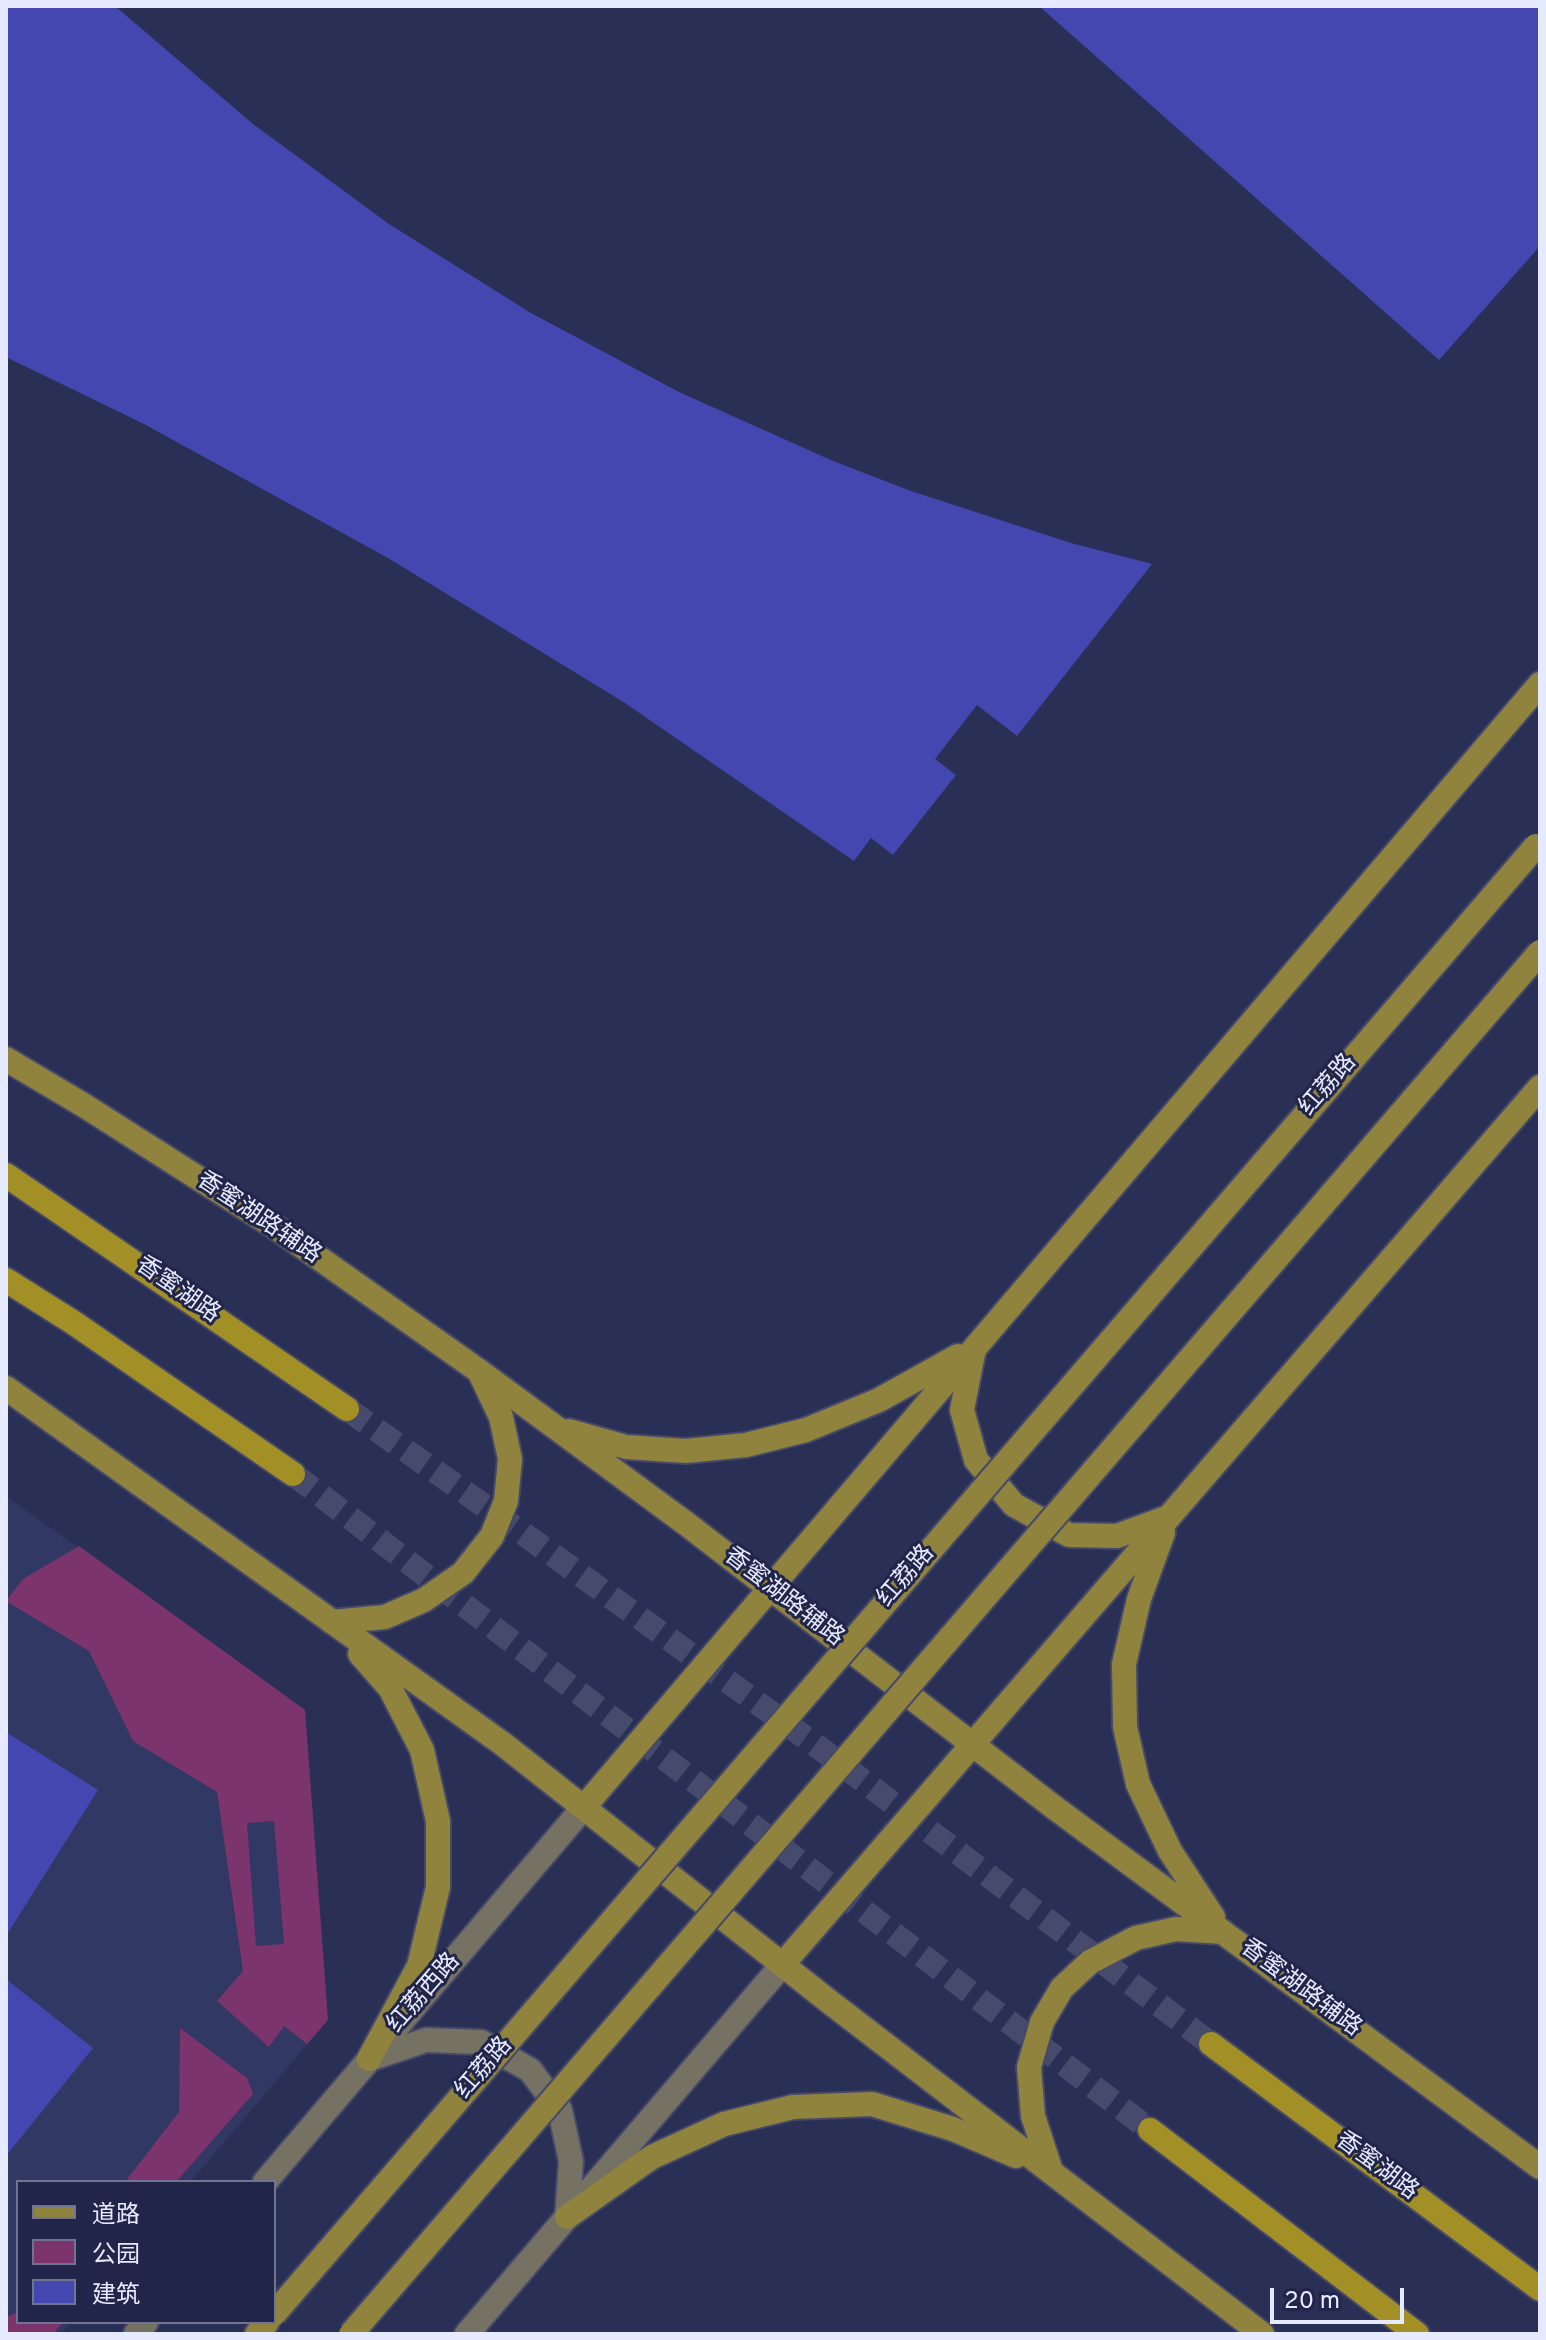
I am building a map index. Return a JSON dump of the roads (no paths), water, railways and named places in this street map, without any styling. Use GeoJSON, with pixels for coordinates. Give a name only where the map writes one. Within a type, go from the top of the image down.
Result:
{"type":"FeatureCollection","features":[{"type":"Feature","properties":{"kind":"highway","name":"香蜜湖路"},"geometry":{"type":"LineString","coordinates":[[6,1175],[347,1409]]}},
{"type":"Feature","properties":{"kind":"highway"},"geometry":{"type":"LineString","coordinates":[[6,1280],[74,1323],[293,1474]]}},
{"type":"Feature","properties":{"kind":"highway","name":"香蜜湖路"},"geometry":{"type":"LineString","coordinates":[[1211,2044],[1540,2289]]}},
{"type":"Feature","properties":{"kind":"highway"},"geometry":{"type":"LineString","coordinates":[[1150,2130],[1417,2334]]}},
{"type":"Feature","properties":{"kind":"main road"},"geometry":{"type":"LineString","coordinates":[[584,1807],[1540,684]]}},
{"type":"Feature","properties":{"kind":"main road","name":"红荔路"},"geometry":{"type":"LineString","coordinates":[[276,2312],[1538,843]]}},
{"type":"Feature","properties":{"kind":"main road"},"geometry":{"type":"LineString","coordinates":[[351,2334],[1540,952]]}},
{"type":"Feature","properties":{"kind":"main road","name":"香蜜湖路辅路"},"geometry":{"type":"LineString","coordinates":[[6,1059],[275,1227],[479,1371],[1540,2167]]}},
{"type":"Feature","properties":{"kind":"main road"},"geometry":{"type":"LineString","coordinates":[[467,2334],[1540,1087]]}},
{"type":"Feature","properties":{"kind":"main road"},"geometry":{"type":"LineString","coordinates":[[555,1427],[626,1447],[686,1451],[746,1445],[806,1430],[879,1400],[974,1347]]}},
{"type":"Feature","properties":{"kind":"main road"},"geometry":{"type":"LineString","coordinates":[[974,1347],[962,1410],[976,1460],[1014,1505],[1069,1535],[1117,1536],[1170,1517]]}},
{"type":"Feature","properties":{"kind":"main road"},"geometry":{"type":"LineString","coordinates":[[332,1622],[385,1617],[424,1600],[463,1573],[492,1536],[506,1501],[510,1459],[501,1417],[479,1371]]}},
{"type":"Feature","properties":{"kind":"main road"},"geometry":{"type":"LineString","coordinates":[[6,1388],[503,1744],[1262,2334]]}},
{"type":"Feature","properties":{"kind":"main road"},"geometry":{"type":"LineString","coordinates":[[1170,1517],[1139,1599],[1124,1664],[1125,1727],[1138,1784],[1163,1838],[1223,1932]]}},
{"type":"Feature","properties":{"kind":"main road"},"geometry":{"type":"LineString","coordinates":[[332,1622],[390,1688],[422,1750],[438,1821],[438,1887],[419,1966],[369,2059]]}},
{"type":"Feature","properties":{"kind":"main road","name":"红荔西路"},"geometry":{"type":"LineString","coordinates":[[267,2180],[584,1807]]}},
{"type":"Feature","properties":{"kind":"main road"},"geometry":{"type":"LineString","coordinates":[[1051,2171],[1033,2116],[1029,2067],[1042,2022],[1062,1988],[1090,1962],[1136,1938],[1176,1929],[1223,1932]]}},
{"type":"Feature","properties":{"kind":"main road"},"geometry":{"type":"LineString","coordinates":[[369,2059],[426,2040],[481,2042],[530,2070],[560,2110],[571,2161],[567,2217]]}},
{"type":"Feature","properties":{"kind":"main road"},"geometry":{"type":"LineString","coordinates":[[567,2217],[652,2157],[724,2124],[793,2107],[872,2104],[953,2129],[1051,2171]]}},
{"type":"Feature","properties":{"kind":"tunnel"},"geometry":{"type":"LineString","coordinates":[[347,1409],[817,1746],[1211,2044]]}},
{"type":"Feature","properties":{"kind":"tunnel"},"geometry":{"type":"LineString","coordinates":[[293,1474],[1150,2130]]}}]}
